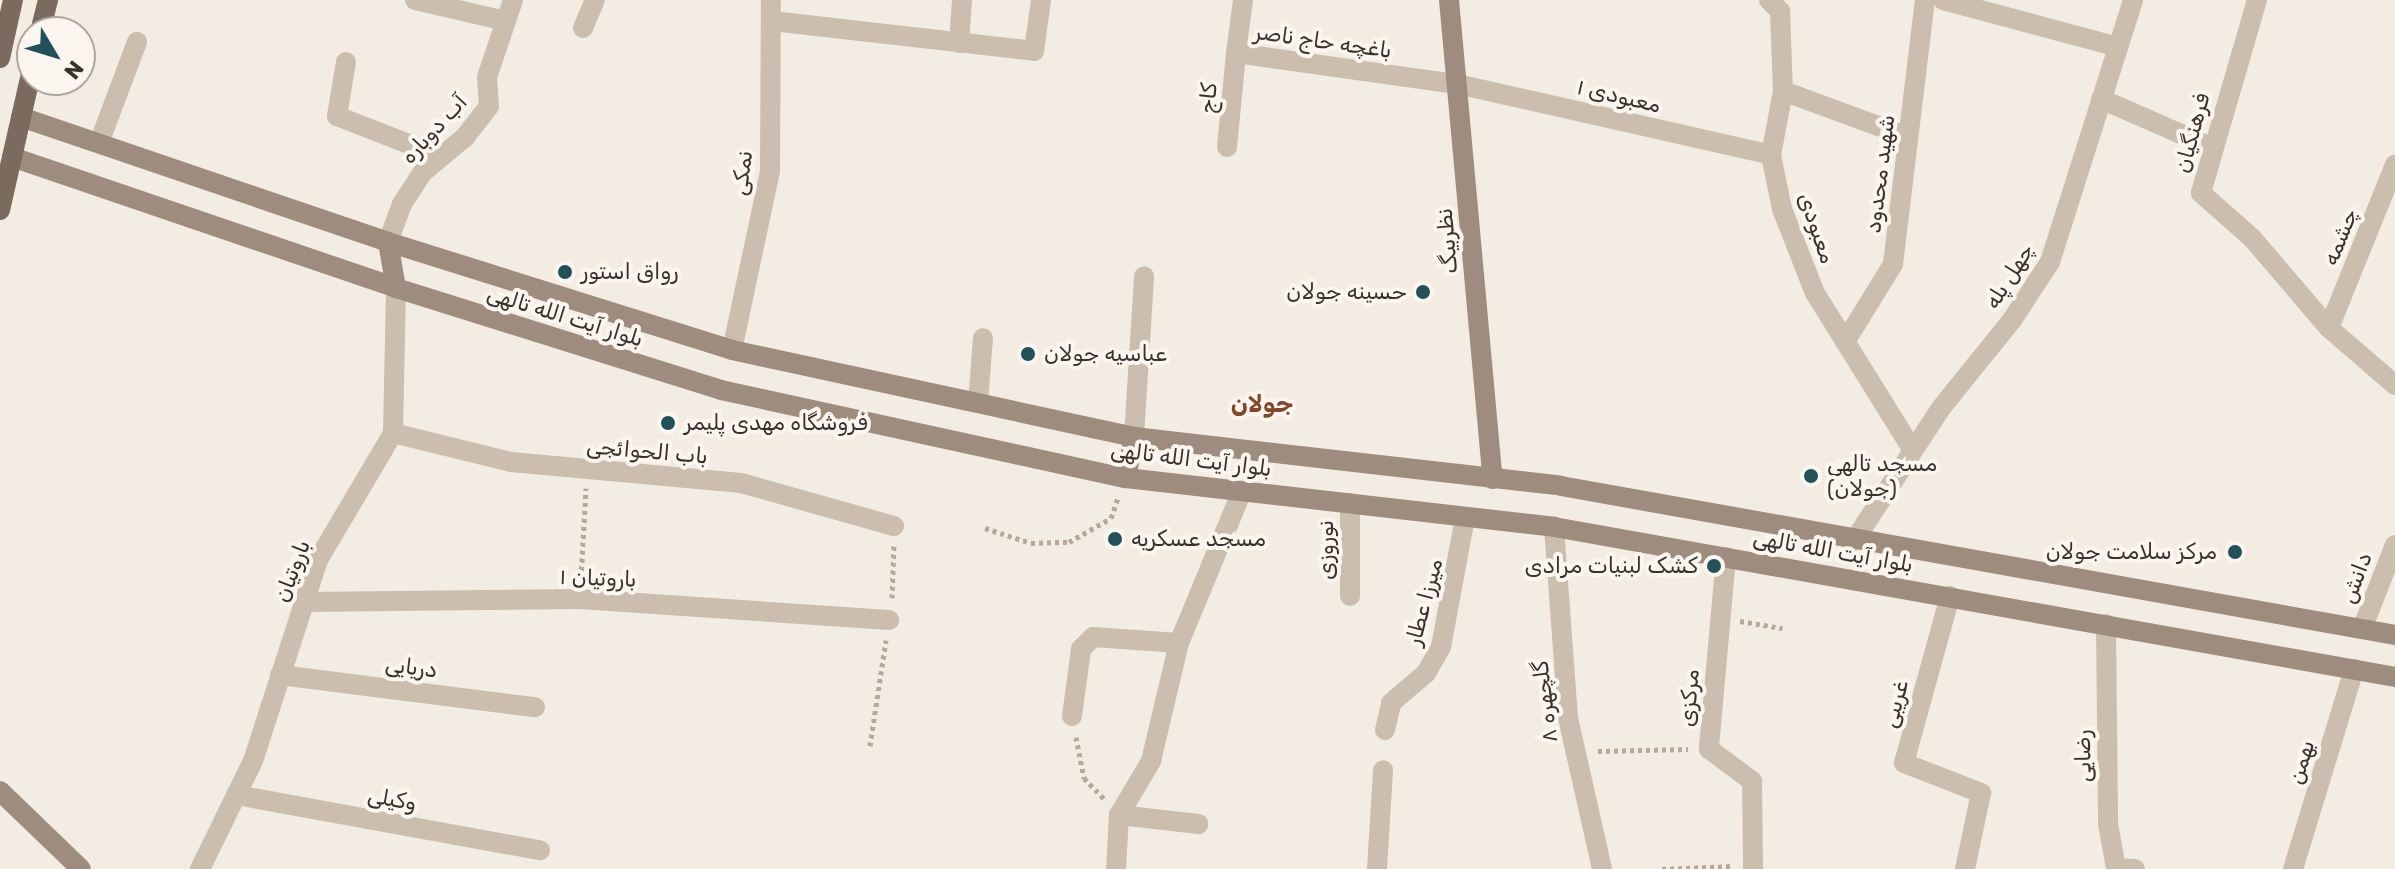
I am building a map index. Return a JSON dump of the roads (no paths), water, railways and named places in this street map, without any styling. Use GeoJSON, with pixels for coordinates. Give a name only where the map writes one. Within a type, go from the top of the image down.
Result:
{"type":"FeatureCollection","features":[{"type":"Feature","properties":{"kind":"main road"},"geometry":{"type":"LineString","coordinates":[[0,58],[13,0]]}},
{"type":"Feature","properties":{"kind":"main road","name":"نظربیگ"},"geometry":{"type":"LineString","coordinates":[[1449,0],[1493,479]]}},
{"type":"Feature","properties":{"kind":"main road"},"geometry":{"type":"LineString","coordinates":[[0,210],[26,96]]}},
{"type":"Feature","properties":{"kind":"main road","name":"بلوار آیت الله تالهی"},"geometry":{"type":"LineString","coordinates":[[21,117],[388,242],[732,350],[1134,437],[1493,479],[2395,635]]}},
{"type":"Feature","properties":{"kind":"main road","name":"بلوار آیت الله تالهی"},"geometry":{"type":"LineString","coordinates":[[12,157],[396,288],[721,390],[1126,478],[1554,527],[2395,677]]}},
{"type":"Feature","properties":{"kind":"main road"},"geometry":{"type":"LineString","coordinates":[[388,242],[396,288]]}},
{"type":"Feature","properties":{"kind":"main road"},"geometry":{"type":"LineString","coordinates":[[1126,478],[1134,437]]}},
{"type":"Feature","properties":{"kind":"main road"},"geometry":{"type":"LineString","coordinates":[[1846,577],[1854,541]]}},
{"type":"Feature","properties":{"kind":"main road"},"geometry":{"type":"LineString","coordinates":[[0,791],[8,808],[81,869]]}},
{"type":"Feature","properties":{"kind":"street"},"geometry":{"type":"LineString","coordinates":[[415,0],[505,21]]}},
{"type":"Feature","properties":{"kind":"street","name":"آب دوباره"},"geometry":{"type":"LineString","coordinates":[[388,242],[402,204],[437,155],[465,137],[489,106],[487,77],[513,0]]}},
{"type":"Feature","properties":{"kind":"street"},"geometry":{"type":"LineString","coordinates":[[583,28],[595,0]]}},
{"type":"Feature","properties":{"kind":"street","name":"نمکی"},"geometry":{"type":"LineString","coordinates":[[732,350],[770,171],[771,0]]}},
{"type":"Feature","properties":{"kind":"street"},"geometry":{"type":"LineString","coordinates":[[959,43],[962,0]]}},
{"type":"Feature","properties":{"kind":"street"},"geometry":{"type":"LineString","coordinates":[[772,21],[1034,51],[1041,0]]}},
{"type":"Feature","properties":{"kind":"street","name":"باغچه حاج ناصر"},"geometry":{"type":"LineString","coordinates":[[1243,0],[1236,53],[1457,84]]}},
{"type":"Feature","properties":{"kind":"street","name":"معبودی"},"geometry":{"type":"LineString","coordinates":[[1769,0],[1780,11],[1783,91],[1771,155],[1782,209],[1815,293],[1912,449]]}},
{"type":"Feature","properties":{"kind":"street","name":"شهید محدود"},"geometry":{"type":"LineString","coordinates":[[1845,342],[1893,264],[1925,0]]}},
{"type":"Feature","properties":{"kind":"street"},"geometry":{"type":"LineString","coordinates":[[1943,0],[2118,47]]}},
{"type":"Feature","properties":{"kind":"street","name":"چهل پله"},"geometry":{"type":"LineString","coordinates":[[1854,541],[1912,449],[2050,262],[2133,0]]}},
{"type":"Feature","properties":{"kind":"street","name":"فرهنگیان"},"geometry":{"type":"LineString","coordinates":[[2257,0],[2211,147],[2201,193],[2252,238],[2329,328]]}},
{"type":"Feature","properties":{"kind":"street"},"geometry":{"type":"LineString","coordinates":[[99,143],[137,42]]}},
{"type":"Feature","properties":{"kind":"street","name":"کاج"},"geometry":{"type":"LineString","coordinates":[[1227,147],[1236,53]]}},
{"type":"Feature","properties":{"kind":"street"},"geometry":{"type":"LineString","coordinates":[[346,62],[337,116],[437,155]]}},
{"type":"Feature","properties":{"kind":"street","name":"معبودی ۱"},"geometry":{"type":"LineString","coordinates":[[1457,84],[1771,155]]}},
{"type":"Feature","properties":{"kind":"street"},"geometry":{"type":"LineString","coordinates":[[1783,91],[1908,137]]}},
{"type":"Feature","properties":{"kind":"street"},"geometry":{"type":"LineString","coordinates":[[2101,99],[2211,147]]}},
{"type":"Feature","properties":{"kind":"street","name":"چشمه"},"geometry":{"type":"LineString","coordinates":[[2329,328],[2395,165]]}},
{"type":"Feature","properties":{"kind":"street"},"geometry":{"type":"LineString","coordinates":[[1134,437],[1144,276]]}},
{"type":"Feature","properties":{"kind":"street","name":"باروتیان"},"geometry":{"type":"LineString","coordinates":[[200,869],[236,795],[318,560],[393,433],[396,288]]}},
{"type":"Feature","properties":{"kind":"street"},"geometry":{"type":"LineString","coordinates":[[2329,328],[2395,385]]}},
{"type":"Feature","properties":{"kind":"street"},"geometry":{"type":"LineString","coordinates":[[978,403],[983,338]]}},
{"type":"Feature","properties":{"kind":"street","name":"باب الحوائجی"},"geometry":{"type":"LineString","coordinates":[[393,433],[511,462],[741,483],[894,526]]}},
{"type":"Feature","properties":{"kind":"street"},"geometry":{"type":"LineString","coordinates":[[1116,869],[1119,815],[1151,761],[1179,643],[1242,491]]}},
{"type":"Feature","properties":{"kind":"street","name":"نوروزی"},"geometry":{"type":"LineString","coordinates":[[1350,503],[1350,596]]}},
{"type":"Feature","properties":{"kind":"street","name":"میرزا عطار"},"geometry":{"type":"LineString","coordinates":[[1385,730],[1391,703],[1426,673],[1441,647],[1465,517]]}},
{"type":"Feature","properties":{"kind":"street","name":"گلچهره ۸"},"geometry":{"type":"LineString","coordinates":[[1554,527],[1575,751],[1602,869]]}},
{"type":"Feature","properties":{"kind":"street","name":"دانش"},"geometry":{"type":"LineString","coordinates":[[2362,629],[2395,545]]}},
{"type":"Feature","properties":{"kind":"street","name":"مرکزی"},"geometry":{"type":"LineString","coordinates":[[1726,557],[1709,749],[1752,781],[1753,867]]}},
{"type":"Feature","properties":{"kind":"street","name":"غریبی"},"geometry":{"type":"LineString","coordinates":[[1950,596],[1904,763],[1981,793],[1965,869]]}},
{"type":"Feature","properties":{"kind":"street","name":"۱ باروتیان"},"geometry":{"type":"LineString","coordinates":[[304,602],[580,599],[889,620]]}},
{"type":"Feature","properties":{"kind":"street","name":"رضایی"},"geometry":{"type":"LineString","coordinates":[[2106,624],[2108,824],[2115,869],[2135,869]]}},
{"type":"Feature","properties":{"kind":"street"},"geometry":{"type":"LineString","coordinates":[[1072,716],[1081,649],[1093,637],[1179,643]]}},
{"type":"Feature","properties":{"kind":"street","name":"بهمن"},"geometry":{"type":"LineString","coordinates":[[2293,869],[2354,669]]}},
{"type":"Feature","properties":{"kind":"street","name":"دریایی"},"geometry":{"type":"LineString","coordinates":[[280,675],[535,707]]}},
{"type":"Feature","properties":{"kind":"street"},"geometry":{"type":"LineString","coordinates":[[1377,869],[1383,770]]}},
{"type":"Feature","properties":{"kind":"street","name":"وکیلی"},"geometry":{"type":"LineString","coordinates":[[236,795],[540,850]]}},
{"type":"Feature","properties":{"kind":"street"},"geometry":{"type":"LineString","coordinates":[[1119,815],[1198,824]]}},
{"type":"Feature","properties":{"kind":"place","name":"رواق استور"},"geometry":{"type":"Point","coordinates":[565,272]}},
{"type":"Feature","properties":{"kind":"place","name":"حسینه جولان"},"geometry":{"type":"Point","coordinates":[1423,292]}},
{"type":"Feature","properties":{"kind":"place","name":"عباسیه جولان"},"geometry":{"type":"Point","coordinates":[1028,354]}},
{"type":"Feature","properties":{"kind":"place","name":"فروشگاه مهدی پلیمر"},"geometry":{"type":"Point","coordinates":[668,423]}},
{"type":"Feature","properties":{"kind":"place","name":"مسجد تالهی (جولان)"},"geometry":{"type":"Point","coordinates":[1811,476]}},
{"type":"Feature","properties":{"kind":"place","name":"مسجد عسکریه"},"geometry":{"type":"Point","coordinates":[1115,539]}},
{"type":"Feature","properties":{"kind":"place","name":"مرکز سلامت جولان"},"geometry":{"type":"Point","coordinates":[2235,552]}},
{"type":"Feature","properties":{"kind":"place","name":"کشک لبنیات مرادی"},"geometry":{"type":"Point","coordinates":[1714,566]}},
{"type":"Feature","properties":{"kind":"district","name":"جولان"},"geometry":{"type":"Point","coordinates":[1262,405]}}]}
